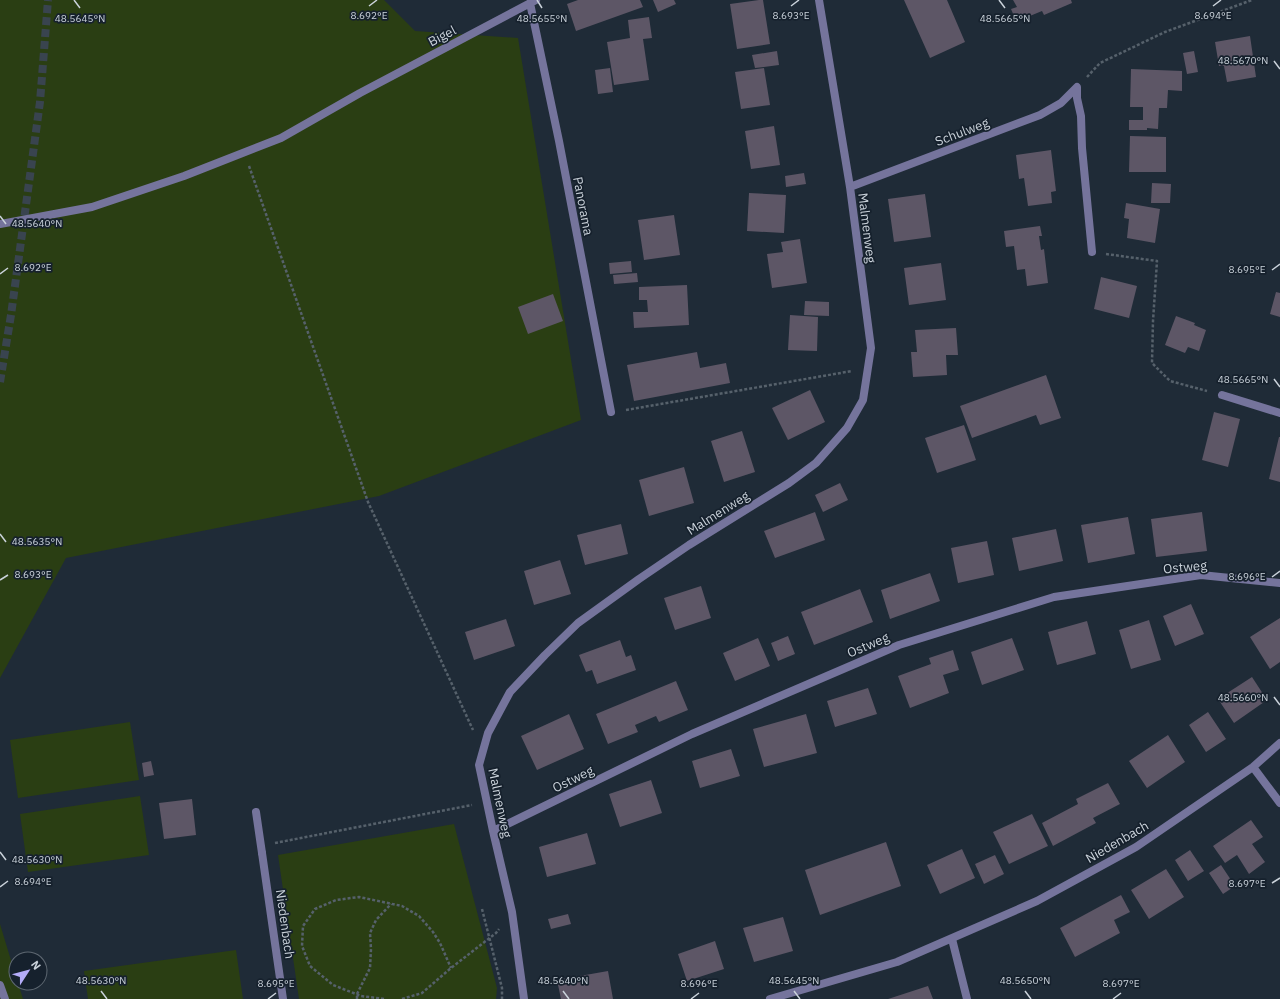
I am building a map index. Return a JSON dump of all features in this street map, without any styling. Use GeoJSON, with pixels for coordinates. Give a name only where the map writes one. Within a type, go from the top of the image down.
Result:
{"type":"FeatureCollection","features":[{"type":"Feature","properties":{"kind":"street","name":"Malmenweg"},"geometry":{"type":"LineString","coordinates":[[524,999],[512,912],[479,764],[488,732],[510,692],[578,623],[639,578],[789,483],[816,463],[847,428],[863,400],[871,348],[850,187],[819,0]]}},
{"type":"Feature","properties":{"kind":"street","name":"Bigel"},"geometry":{"type":"LineString","coordinates":[[0,224],[92,207],[184,176],[281,138],[360,93],[533,2]]}},
{"type":"Feature","properties":{"kind":"street","name":"Panorama"},"geometry":{"type":"LineString","coordinates":[[533,2],[611,412]]}},
{"type":"Feature","properties":{"kind":"street","name":"Schulweg"},"geometry":{"type":"LineString","coordinates":[[850,187],[1040,115],[1061,103],[1077,88]]}},
{"type":"Feature","properties":{"kind":"street"},"geometry":{"type":"LineString","coordinates":[[1077,88],[1077,98],[1081,116],[1083,156],[1092,252]]}},
{"type":"Feature","properties":{"kind":"street"},"geometry":{"type":"LineString","coordinates":[[1222,395],[1280,413]]}},
{"type":"Feature","properties":{"kind":"street","name":"Ostweg"},"geometry":{"type":"LineString","coordinates":[[493,831],[692,734],[899,645],[1054,597],[1201,575],[1280,583]]}},
{"type":"Feature","properties":{"kind":"street","name":"Niedenbach"},"geometry":{"type":"LineString","coordinates":[[770,999],[897,962],[1037,901],[1136,847],[1253,767],[1280,743]]}},
{"type":"Feature","properties":{"kind":"street"},"geometry":{"type":"LineString","coordinates":[[1253,767],[1280,804]]}},
{"type":"Feature","properties":{"kind":"street","name":"Niedenbach"},"geometry":{"type":"LineString","coordinates":[[256,812],[284,999]]}},
{"type":"Feature","properties":{"kind":"street"},"geometry":{"type":"LineString","coordinates":[[952,939],[967,999]]}},
{"type":"Feature","properties":{"kind":"street"},"geometry":{"type":"LineString","coordinates":[[0,985],[5,999]]}},
{"type":"Feature","properties":{"kind":"path"},"geometry":{"type":"LineString","coordinates":[[1077,88],[1100,63],[1165,32],[1252,0]]}},
{"type":"Feature","properties":{"kind":"path"},"geometry":{"type":"LineString","coordinates":[[244,152],[368,502],[483,751]]}},
{"type":"Feature","properties":{"kind":"path"},"geometry":{"type":"LineString","coordinates":[[1092,252],[1157,261],[1152,364],[1170,381],[1222,395]]}},
{"type":"Feature","properties":{"kind":"path"},"geometry":{"type":"LineString","coordinates":[[611,412],[868,368]]}},
{"type":"Feature","properties":{"kind":"path"},"geometry":{"type":"LineString","coordinates":[[261,850],[487,803]]}},
{"type":"Feature","properties":{"kind":"path"},"geometry":{"type":"LineString","coordinates":[[384,999],[357,994],[333,985],[310,966],[302,946],[303,926],[314,909],[336,900],[359,897],[402,906],[419,916],[440,942],[451,968]]}},
{"type":"Feature","properties":{"kind":"path"},"geometry":{"type":"LineString","coordinates":[[357,999],[357,994],[370,968],[370,933],[376,920],[391,904]]}},
{"type":"Feature","properties":{"kind":"path"},"geometry":{"type":"LineString","coordinates":[[482,909],[502,988],[502,999]]}},
{"type":"Feature","properties":{"kind":"path"},"geometry":{"type":"LineString","coordinates":[[402,999],[422,993],[496,933],[512,912]]}},
{"type":"Feature","properties":{"kind":"green space"},"geometry":{"type":"Polygon","coordinates":[[[0,0],[384,0],[415,31],[518,38],[581,420],[379,496],[66,558],[0,678],[0,0]]]}},
{"type":"Feature","properties":{"kind":"green space"},"geometry":{"type":"Polygon","coordinates":[[[130,722],[139,780],[18,798],[10,740],[130,722]]]}},
{"type":"Feature","properties":{"kind":"green space"},"geometry":{"type":"Polygon","coordinates":[[[140,796],[149,855],[28,872],[20,814],[140,796]]]}},
{"type":"Feature","properties":{"kind":"green space"},"geometry":{"type":"Polygon","coordinates":[[[454,824],[497,988],[496,999],[299,999],[278,855],[454,824]]]}},
{"type":"Feature","properties":{"kind":"green space"},"geometry":{"type":"Polygon","coordinates":[[[0,924],[8,951],[8,991],[20,991],[23,999],[0,999],[0,924]]]}},
{"type":"Feature","properties":{"kind":"green space"},"geometry":{"type":"Polygon","coordinates":[[[236,950],[243,999],[88,999],[84,971],[236,950]]]}},
{"type":"Feature","properties":{"kind":"building"},"geometry":{"type":"Polygon","coordinates":[[[578,0],[640,0],[643,7],[576,31],[567,4],[578,0]]]}},
{"type":"Feature","properties":{"kind":"building"},"geometry":{"type":"Polygon","coordinates":[[[653,0],[674,0],[676,4],[658,12],[653,0]]]}},
{"type":"Feature","properties":{"kind":"building"},"geometry":{"type":"Polygon","coordinates":[[[763,0],[770,44],[737,49],[730,4],[763,0]]]}},
{"type":"Feature","properties":{"kind":"building"},"geometry":{"type":"Polygon","coordinates":[[[904,0],[947,0],[965,42],[930,58],[904,0]]]}},
{"type":"Feature","properties":{"kind":"building"},"geometry":{"type":"Polygon","coordinates":[[[1013,0],[1071,0],[1072,3],[1044,15],[1042,11],[1025,18],[1014,16],[1011,9],[1017,7],[1013,0]]]}},
{"type":"Feature","properties":{"kind":"building"},"geometry":{"type":"Polygon","coordinates":[[[649,17],[652,38],[643,39],[649,80],[614,85],[607,42],[630,38],[628,20],[649,17]]]}},
{"type":"Feature","properties":{"kind":"building"},"geometry":{"type":"Polygon","coordinates":[[[1250,36],[1256,77],[1227,82],[1224,66],[1219,66],[1215,42],[1250,36]]]}},
{"type":"Feature","properties":{"kind":"building"},"geometry":{"type":"Polygon","coordinates":[[[777,51],[779,65],[755,68],[752,55],[777,51]]]}},
{"type":"Feature","properties":{"kind":"building"},"geometry":{"type":"Polygon","coordinates":[[[1194,51],[1198,72],[1187,74],[1183,53],[1194,51]]]}},
{"type":"Feature","properties":{"kind":"building"},"geometry":{"type":"Polygon","coordinates":[[[610,68],[613,92],[598,94],[595,70],[610,68]]]}},
{"type":"Feature","properties":{"kind":"building"},"geometry":{"type":"Polygon","coordinates":[[[764,68],[770,105],[741,109],[735,72],[764,68]]]}},
{"type":"Feature","properties":{"kind":"building"},"geometry":{"type":"Polygon","coordinates":[[[1131,69],[1182,71],[1182,91],[1168,90],[1167,108],[1159,108],[1158,129],[1147,128],[1147,130],[1129,130],[1129,120],[1143,120],[1143,107],[1130,107],[1131,69]]]}},
{"type":"Feature","properties":{"kind":"building"},"geometry":{"type":"Polygon","coordinates":[[[774,126],[780,165],[751,169],[745,131],[774,126]]]}},
{"type":"Feature","properties":{"kind":"building"},"geometry":{"type":"Polygon","coordinates":[[[1130,136],[1166,137],[1166,172],[1129,172],[1130,136]]]}},
{"type":"Feature","properties":{"kind":"building"},"geometry":{"type":"Polygon","coordinates":[[[1051,150],[1056,191],[1051,192],[1052,203],[1028,206],[1024,178],[1019,179],[1016,155],[1051,150]]]}},
{"type":"Feature","properties":{"kind":"building"},"geometry":{"type":"Polygon","coordinates":[[[804,173],[806,184],[786,187],[785,176],[804,173]]]}},
{"type":"Feature","properties":{"kind":"building"},"geometry":{"type":"Polygon","coordinates":[[[1152,183],[1171,184],[1170,203],[1151,203],[1152,183]]]}},
{"type":"Feature","properties":{"kind":"building"},"geometry":{"type":"Polygon","coordinates":[[[749,193],[786,195],[784,233],[747,231],[749,193]]]}},
{"type":"Feature","properties":{"kind":"building"},"geometry":{"type":"Polygon","coordinates":[[[925,194],[931,237],[894,242],[888,199],[925,194]]]}},
{"type":"Feature","properties":{"kind":"building"},"geometry":{"type":"Polygon","coordinates":[[[1126,203],[1160,209],[1155,243],[1127,238],[1129,219],[1124,218],[1126,203]]]}},
{"type":"Feature","properties":{"kind":"building"},"geometry":{"type":"Polygon","coordinates":[[[674,215],[680,255],[644,260],[638,220],[674,215]]]}},
{"type":"Feature","properties":{"kind":"building"},"geometry":{"type":"Polygon","coordinates":[[[1040,226],[1042,236],[1039,236],[1041,250],[1044,249],[1048,283],[1027,286],[1025,269],[1017,270],[1014,246],[1006,247],[1004,231],[1040,226]]]}},
{"type":"Feature","properties":{"kind":"building"},"geometry":{"type":"Polygon","coordinates":[[[800,239],[807,283],[772,288],[767,254],[783,252],[781,242],[800,239]]]}},
{"type":"Feature","properties":{"kind":"building"},"geometry":{"type":"Polygon","coordinates":[[[631,261],[632,272],[610,274],[609,263],[631,261]]]}},
{"type":"Feature","properties":{"kind":"building"},"geometry":{"type":"Polygon","coordinates":[[[941,263],[946,300],[909,305],[904,268],[941,263]]]}},
{"type":"Feature","properties":{"kind":"building"},"geometry":{"type":"Polygon","coordinates":[[[637,273],[638,282],[614,284],[613,275],[637,273]]]}},
{"type":"Feature","properties":{"kind":"building"},"geometry":{"type":"Polygon","coordinates":[[[1101,277],[1137,286],[1129,318],[1094,309],[1101,277]]]}},
{"type":"Feature","properties":{"kind":"building"},"geometry":{"type":"Polygon","coordinates":[[[687,285],[689,325],[634,328],[633,312],[648,312],[647,300],[639,300],[639,287],[687,285]]]}},
{"type":"Feature","properties":{"kind":"building"},"geometry":{"type":"Polygon","coordinates":[[[1276,292],[1280,293],[1280,317],[1270,314],[1276,292]]]}},
{"type":"Feature","properties":{"kind":"building"},"geometry":{"type":"Polygon","coordinates":[[[553,294],[563,321],[528,334],[518,307],[553,294]]]}},
{"type":"Feature","properties":{"kind":"building"},"geometry":{"type":"Polygon","coordinates":[[[805,301],[829,302],[829,316],[804,315],[805,301]]]}},
{"type":"Feature","properties":{"kind":"building"},"geometry":{"type":"Polygon","coordinates":[[[790,315],[818,317],[817,351],[788,350],[790,315]]]}},
{"type":"Feature","properties":{"kind":"building"},"geometry":{"type":"Polygon","coordinates":[[[1176,316],[1195,323],[1194,325],[1206,330],[1199,351],[1188,347],[1185,353],[1165,345],[1176,316]]]}},
{"type":"Feature","properties":{"kind":"building"},"geometry":{"type":"Polygon","coordinates":[[[956,328],[958,355],[946,355],[947,375],[913,377],[911,352],[917,352],[915,330],[956,328]]]}},
{"type":"Feature","properties":{"kind":"building"},"geometry":{"type":"Polygon","coordinates":[[[697,352],[700,368],[726,363],[730,383],[634,401],[627,365],[697,352]]]}},
{"type":"Feature","properties":{"kind":"building"},"geometry":{"type":"Polygon","coordinates":[[[1046,375],[1061,418],[1040,425],[1036,415],[972,438],[960,406],[1046,375]]]}},
{"type":"Feature","properties":{"kind":"building"},"geometry":{"type":"Polygon","coordinates":[[[810,390],[825,422],[788,440],[772,408],[810,390]]]}},
{"type":"Feature","properties":{"kind":"building"},"geometry":{"type":"Polygon","coordinates":[[[1214,412],[1240,419],[1228,467],[1202,460],[1214,412]]]}},
{"type":"Feature","properties":{"kind":"building"},"geometry":{"type":"Polygon","coordinates":[[[964,425],[976,460],[937,473],[925,438],[964,425]]]}},
{"type":"Feature","properties":{"kind":"building"},"geometry":{"type":"Polygon","coordinates":[[[742,431],[755,472],[724,482],[711,441],[742,431]]]}},
{"type":"Feature","properties":{"kind":"building"},"geometry":{"type":"Polygon","coordinates":[[[1280,437],[1280,482],[1269,479],[1280,437]]]}},
{"type":"Feature","properties":{"kind":"building"},"geometry":{"type":"Polygon","coordinates":[[[684,467],[694,503],[649,516],[639,480],[684,467]]]}},
{"type":"Feature","properties":{"kind":"building"},"geometry":{"type":"Polygon","coordinates":[[[840,483],[848,500],[823,512],[815,495],[840,483]]]}},
{"type":"Feature","properties":{"kind":"building"},"geometry":{"type":"Polygon","coordinates":[[[815,512],[825,540],[775,558],[764,531],[815,512]]]}},
{"type":"Feature","properties":{"kind":"building"},"geometry":{"type":"Polygon","coordinates":[[[1202,512],[1207,551],[1156,557],[1151,519],[1202,512]]]}},
{"type":"Feature","properties":{"kind":"building"},"geometry":{"type":"Polygon","coordinates":[[[1128,517],[1135,554],[1088,563],[1081,525],[1128,517]]]}},
{"type":"Feature","properties":{"kind":"building"},"geometry":{"type":"Polygon","coordinates":[[[621,524],[628,554],[585,565],[577,535],[621,524]]]}},
{"type":"Feature","properties":{"kind":"building"},"geometry":{"type":"Polygon","coordinates":[[[1056,529],[1063,561],[1019,571],[1012,538],[1056,529]]]}},
{"type":"Feature","properties":{"kind":"building"},"geometry":{"type":"Polygon","coordinates":[[[987,541],[994,575],[958,583],[951,548],[987,541]]]}},
{"type":"Feature","properties":{"kind":"building"},"geometry":{"type":"Polygon","coordinates":[[[560,560],[571,594],[534,605],[524,571],[560,560]]]}},
{"type":"Feature","properties":{"kind":"building"},"geometry":{"type":"Polygon","coordinates":[[[930,573],[940,601],[890,619],[881,590],[930,573]]]}},
{"type":"Feature","properties":{"kind":"building"},"geometry":{"type":"Polygon","coordinates":[[[701,586],[711,618],[675,630],[664,598],[701,586]]]}},
{"type":"Feature","properties":{"kind":"building"},"geometry":{"type":"Polygon","coordinates":[[[860,589],[873,622],[814,645],[801,612],[860,589]]]}},
{"type":"Feature","properties":{"kind":"building"},"geometry":{"type":"Polygon","coordinates":[[[1191,604],[1204,634],[1175,646],[1163,616],[1191,604]]]}},
{"type":"Feature","properties":{"kind":"building"},"geometry":{"type":"Polygon","coordinates":[[[1280,618],[1280,662],[1270,669],[1250,637],[1280,618]]]}},
{"type":"Feature","properties":{"kind":"building"},"geometry":{"type":"Polygon","coordinates":[[[506,619],[515,646],[474,660],[465,632],[506,619]]]}},
{"type":"Feature","properties":{"kind":"building"},"geometry":{"type":"Polygon","coordinates":[[[1149,620],[1161,660],[1131,669],[1119,630],[1149,620]]]}},
{"type":"Feature","properties":{"kind":"building"},"geometry":{"type":"Polygon","coordinates":[[[1087,621],[1096,654],[1057,665],[1048,632],[1087,621]]]}},
{"type":"Feature","properties":{"kind":"building"},"geometry":{"type":"Polygon","coordinates":[[[788,636],[795,654],[778,661],[771,643],[788,636]]]}},
{"type":"Feature","properties":{"kind":"building"},"geometry":{"type":"Polygon","coordinates":[[[758,638],[770,666],[735,681],[723,653],[758,638]]]}},
{"type":"Feature","properties":{"kind":"building"},"geometry":{"type":"Polygon","coordinates":[[[1012,638],[1024,670],[982,685],[971,652],[1012,638]]]}},
{"type":"Feature","properties":{"kind":"building"},"geometry":{"type":"Polygon","coordinates":[[[620,640],[626,657],[631,655],[636,670],[597,684],[592,670],[586,672],[579,655],[620,640]]]}},
{"type":"Feature","properties":{"kind":"building"},"geometry":{"type":"Polygon","coordinates":[[[953,650],[959,670],[943,675],[949,693],[910,708],[898,676],[931,664],[929,658],[953,650]]]}},
{"type":"Feature","properties":{"kind":"building"},"geometry":{"type":"Polygon","coordinates":[[[1252,677],[1267,700],[1234,723],[1218,699],[1252,677]]]}},
{"type":"Feature","properties":{"kind":"building"},"geometry":{"type":"Polygon","coordinates":[[[676,681],[688,710],[659,722],[656,716],[635,725],[638,732],[608,744],[596,714],[676,681]]]}},
{"type":"Feature","properties":{"kind":"building"},"geometry":{"type":"Polygon","coordinates":[[[868,688],[877,714],[835,727],[827,701],[868,688]]]}},
{"type":"Feature","properties":{"kind":"building"},"geometry":{"type":"Polygon","coordinates":[[[1208,712],[1226,739],[1206,752],[1189,725],[1208,712]]]}},
{"type":"Feature","properties":{"kind":"building"},"geometry":{"type":"Polygon","coordinates":[[[569,714],[584,749],[537,770],[521,736],[569,714]]]}},
{"type":"Feature","properties":{"kind":"building"},"geometry":{"type":"Polygon","coordinates":[[[806,714],[817,753],[764,767],[753,729],[806,714]]]}},
{"type":"Feature","properties":{"kind":"building"},"geometry":{"type":"Polygon","coordinates":[[[1168,735],[1185,762],[1147,788],[1129,761],[1168,735]]]}},
{"type":"Feature","properties":{"kind":"building"},"geometry":{"type":"Polygon","coordinates":[[[731,749],[740,776],[700,788],[692,761],[731,749]]]}},
{"type":"Feature","properties":{"kind":"building"},"geometry":{"type":"Polygon","coordinates":[[[151,761],[154,775],[144,777],[142,763],[151,761]]]}},
{"type":"Feature","properties":{"kind":"building"},"geometry":{"type":"Polygon","coordinates":[[[651,780],[662,813],[620,827],[609,794],[651,780]]]}},
{"type":"Feature","properties":{"kind":"building"},"geometry":{"type":"Polygon","coordinates":[[[1108,783],[1120,804],[1093,818],[1096,823],[1053,846],[1042,823],[1078,804],[1076,799],[1108,783]]]}},
{"type":"Feature","properties":{"kind":"building"},"geometry":{"type":"Polygon","coordinates":[[[192,799],[196,835],[164,839],[159,803],[192,799]]]}},
{"type":"Feature","properties":{"kind":"building"},"geometry":{"type":"Polygon","coordinates":[[[1032,814],[1048,846],[1009,864],[993,832],[1032,814]]]}},
{"type":"Feature","properties":{"kind":"building"},"geometry":{"type":"Polygon","coordinates":[[[1251,820],[1263,837],[1252,844],[1265,862],[1249,874],[1237,855],[1225,863],[1213,846],[1251,820]]]}},
{"type":"Feature","properties":{"kind":"building"},"geometry":{"type":"Polygon","coordinates":[[[587,833],[596,864],[547,877],[539,847],[587,833]]]}},
{"type":"Feature","properties":{"kind":"building"},"geometry":{"type":"Polygon","coordinates":[[[886,842],[901,886],[820,915],[805,870],[886,842]]]}},
{"type":"Feature","properties":{"kind":"building"},"geometry":{"type":"Polygon","coordinates":[[[962,849],[975,878],[940,894],[927,865],[962,849]]]}},
{"type":"Feature","properties":{"kind":"building"},"geometry":{"type":"Polygon","coordinates":[[[1190,850],[1204,871],[1188,881],[1175,860],[1190,850]]]}},
{"type":"Feature","properties":{"kind":"building"},"geometry":{"type":"Polygon","coordinates":[[[995,855],[1004,874],[984,884],[975,864],[995,855]]]}},
{"type":"Feature","properties":{"kind":"building"},"geometry":{"type":"Polygon","coordinates":[[[1221,865],[1235,886],[1223,894],[1209,873],[1221,865]]]}},
{"type":"Feature","properties":{"kind":"building"},"geometry":{"type":"Polygon","coordinates":[[[1166,869],[1184,897],[1149,919],[1131,890],[1166,869]]]}},
{"type":"Feature","properties":{"kind":"building"},"geometry":{"type":"Polygon","coordinates":[[[1121,895],[1130,912],[1114,920],[1120,933],[1075,957],[1060,928],[1121,895]]]}},
{"type":"Feature","properties":{"kind":"building"},"geometry":{"type":"Polygon","coordinates":[[[568,914],[571,924],[551,929],[548,919],[568,914]]]}},
{"type":"Feature","properties":{"kind":"building"},"geometry":{"type":"Polygon","coordinates":[[[783,917],[793,951],[754,962],[743,928],[783,917]]]}},
{"type":"Feature","properties":{"kind":"building"},"geometry":{"type":"Polygon","coordinates":[[[715,941],[724,969],[687,981],[678,954],[715,941]]]}},
{"type":"Feature","properties":{"kind":"building"},"geometry":{"type":"Polygon","coordinates":[[[608,971],[613,999],[561,999],[557,980],[608,971]]]}},
{"type":"Feature","properties":{"kind":"building"},"geometry":{"type":"Polygon","coordinates":[[[928,986],[933,999],[888,999],[928,986]]]}},
{"type":"Feature","properties":{"kind":"tunnel"},"geometry":{"type":"LineString","coordinates":[[0,382],[11,315],[40,102],[48,0]]}}]}
